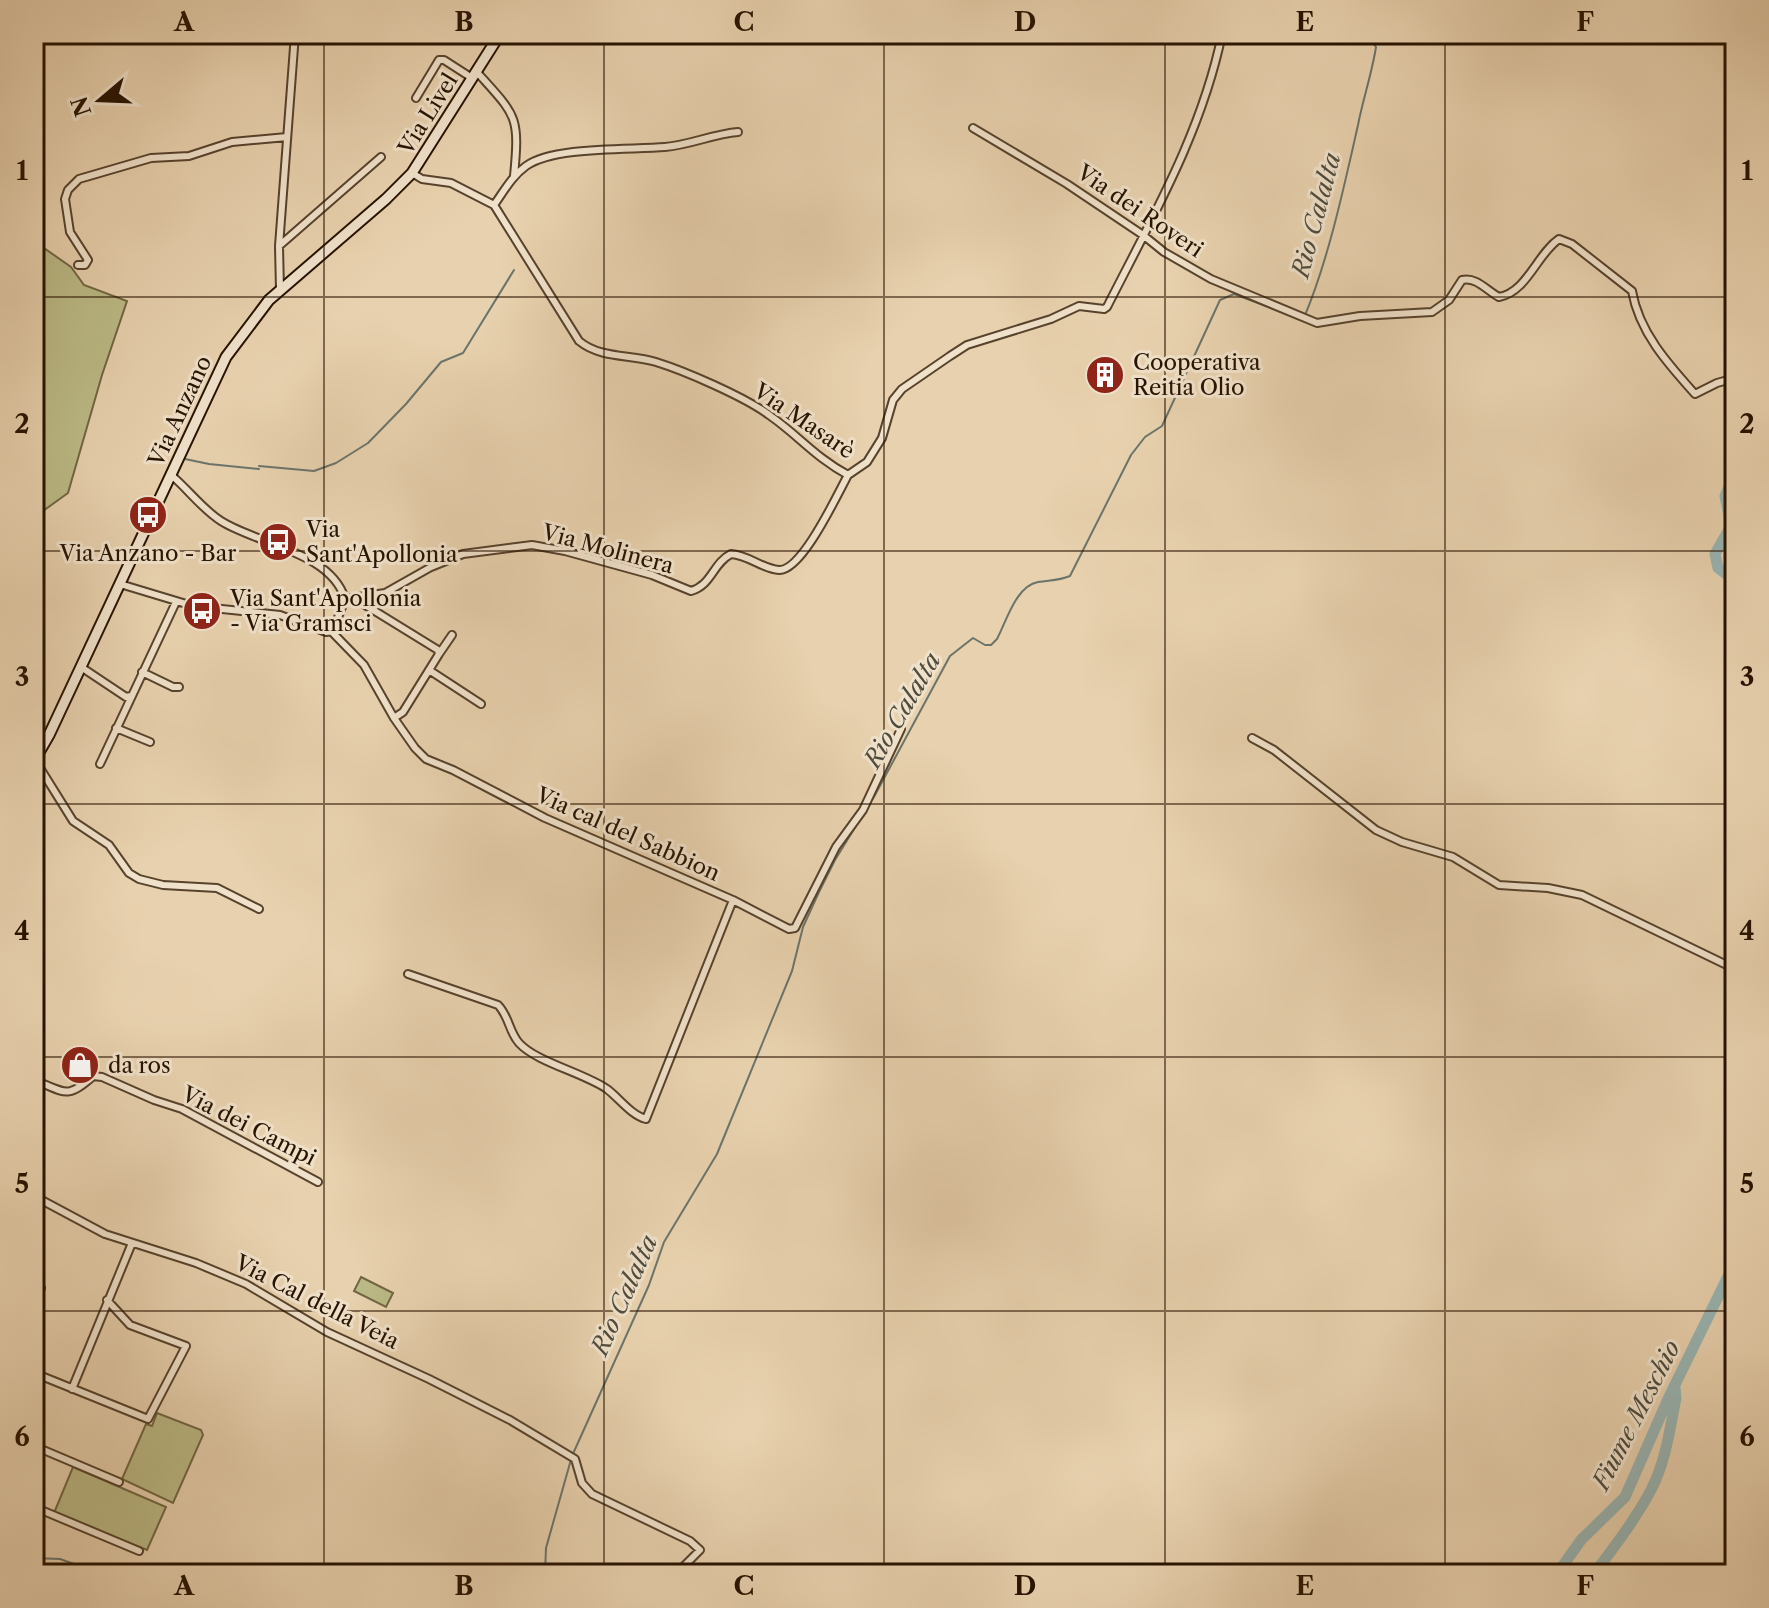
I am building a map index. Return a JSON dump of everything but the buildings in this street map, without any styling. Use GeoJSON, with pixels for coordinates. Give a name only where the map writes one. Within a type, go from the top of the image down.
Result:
{"type":"FeatureCollection","features":[{"type":"Feature","properties":{"kind":"main road","name":"Via Livel"},"geometry":{"type":"LineString","coordinates":[[412,173],[500,34]]}},
{"type":"Feature","properties":{"kind":"main road","name":"Via Anzano"},"geometry":{"type":"LineString","coordinates":[[34,760],[81,667],[220,366],[254,317],[280,290],[412,173]]}},
{"type":"Feature","properties":{"kind":"street"},"geometry":{"type":"LineString","coordinates":[[280,290],[279,246],[295,34]]}},
{"type":"Feature","properties":{"kind":"street"},"geometry":{"type":"LineString","coordinates":[[1143,235],[1189,144],[1207,93],[1222,34]]}},
{"type":"Feature","properties":{"kind":"street"},"geometry":{"type":"LineString","coordinates":[[416,98],[439,60],[474,75],[508,107],[516,120],[514,176]]}},
{"type":"Feature","properties":{"kind":"street","name":"Via dei Roveri"},"geometry":{"type":"LineString","coordinates":[[973,128],[1067,184],[1164,252],[1211,279],[1317,323],[1360,316],[1432,312],[1449,300],[1466,278],[1473,279],[1499,297],[1508,295],[1520,286],[1546,248],[1559,239],[1572,244],[1632,291],[1638,317],[1665,359],[1695,394],[1735,378]]}},
{"type":"Feature","properties":{"kind":"street"},"geometry":{"type":"LineString","coordinates":[[412,173],[422,179],[451,183],[494,205],[514,176],[546,155],[670,147],[720,133],[738,132]]}},
{"type":"Feature","properties":{"kind":"street"},"geometry":{"type":"LineString","coordinates":[[78,265],[85,265],[88,260],[70,232],[65,199],[68,190],[79,179],[151,158],[189,156],[232,142],[287,137]]}},
{"type":"Feature","properties":{"kind":"street"},"geometry":{"type":"LineString","coordinates":[[279,246],[381,157]]}},
{"type":"Feature","properties":{"kind":"street","name":"Via Masarè"},"geometry":{"type":"LineString","coordinates":[[494,205],[579,341],[589,349],[657,363],[754,407],[784,426],[821,459],[848,475],[867,462],[882,438],[893,400],[902,389],[950,356],[967,345],[1051,319],[1079,306],[1104,309],[1143,235]]}},
{"type":"Feature","properties":{"kind":"street"},"geometry":{"type":"LineString","coordinates":[[170,474],[219,520],[319,565],[335,581],[345,599],[331,631]]}},
{"type":"Feature","properties":{"kind":"street","name":"Via Molinera"},"geometry":{"type":"LineString","coordinates":[[345,599],[397,588],[454,557],[532,545],[652,575],[691,591],[708,582],[718,563],[731,554],[771,568],[788,569],[807,547],[848,475]]}},
{"type":"Feature","properties":{"kind":"street"},"geometry":{"type":"LineString","coordinates":[[120,584],[176,602],[204,608],[270,613],[315,629],[331,631],[364,665],[394,718],[403,712],[452,635]]}},
{"type":"Feature","properties":{"kind":"street"},"geometry":{"type":"LineString","coordinates":[[361,598],[365,605],[438,650],[439,654]]}},
{"type":"Feature","properties":{"kind":"street"},"geometry":{"type":"LineString","coordinates":[[100,764],[176,602]]}},
{"type":"Feature","properties":{"kind":"street"},"geometry":{"type":"LineString","coordinates":[[81,667],[126,697],[131,696]]}},
{"type":"Feature","properties":{"kind":"street"},"geometry":{"type":"LineString","coordinates":[[429,670],[481,704]]}},
{"type":"Feature","properties":{"kind":"street"},"geometry":{"type":"LineString","coordinates":[[142,672],[179,687]]}},
{"type":"Feature","properties":{"kind":"street","name":"Via cal del Sabbion"},"geometry":{"type":"LineString","coordinates":[[394,718],[426,759],[545,818],[733,900],[646,1119],[639,1117],[608,1090],[521,1046],[498,1005],[408,974]]}},
{"type":"Feature","properties":{"kind":"street"},"geometry":{"type":"LineString","coordinates":[[116,728],[150,742]]}},
{"type":"Feature","properties":{"kind":"street"},"geometry":{"type":"LineString","coordinates":[[733,900],[789,929],[795,928],[836,847],[863,810],[901,729]]}},
{"type":"Feature","properties":{"kind":"street"},"geometry":{"type":"LineString","coordinates":[[1252,738],[1274,750],[1376,830],[1402,842],[1453,857],[1499,885],[1548,888],[1582,895],[1735,969]]}},
{"type":"Feature","properties":{"kind":"street"},"geometry":{"type":"LineString","coordinates":[[34,760],[73,821],[109,845],[129,873],[163,885],[217,888],[259,909]]}},
{"type":"Feature","properties":{"kind":"street","name":"Via dei Campi"},"geometry":{"type":"LineString","coordinates":[[34,1080],[71,1092],[93,1076],[102,1077],[182,1109],[318,1182]]}},
{"type":"Feature","properties":{"kind":"street","name":"Via Cal della Veia"},"geometry":{"type":"LineString","coordinates":[[34,1196],[105,1234],[196,1263],[246,1284],[327,1332],[429,1379],[572,1456],[582,1483],[592,1494],[698,1548],[676,1574]]}},
{"type":"Feature","properties":{"kind":"street"},"geometry":{"type":"LineString","coordinates":[[72,1389],[132,1243]]}},
{"type":"Feature","properties":{"kind":"street"},"geometry":{"type":"LineString","coordinates":[[34,1304],[41,1288]]}},
{"type":"Feature","properties":{"kind":"street"},"geometry":{"type":"LineString","coordinates":[[34,1373],[148,1419],[186,1346],[130,1325],[107,1300]]}},
{"type":"Feature","properties":{"kind":"street"},"geometry":{"type":"LineString","coordinates":[[34,1446],[119,1482]]}},
{"type":"Feature","properties":{"kind":"street"},"geometry":{"type":"LineString","coordinates":[[34,1507],[139,1551]]}},
{"type":"Feature","properties":{"kind":"shaded area"},"geometry":{"type":"Polygon","coordinates":[[[34,241],[71,267],[84,285],[127,301],[68,493],[43,511],[34,524],[34,241]]]}},
{"type":"Feature","properties":{"kind":"shaded area"},"geometry":{"type":"Polygon","coordinates":[[[361,1277],[393,1293],[386,1307],[354,1291],[361,1277]]]}},
{"type":"Feature","properties":{"kind":"shaded area"},"geometry":{"type":"Polygon","coordinates":[[[157,1413],[201,1430],[203,1435],[173,1503],[122,1479],[146,1424],[152,1426],[157,1413]]]}},
{"type":"Feature","properties":{"kind":"shaded area"},"geometry":{"type":"Polygon","coordinates":[[[73,1467],[166,1507],[147,1550],[54,1513],[73,1467]]]}},
{"type":"Feature","properties":{"kind":"waterway","name":"Rio Calalta"},"geometry":{"type":"LineString","coordinates":[[545,1574],[546,1548],[572,1456],[649,1285],[664,1242],[717,1154],[792,971],[803,927],[835,860],[875,795],[950,656],[973,638],[991,645],[1018,597],[1030,585],[1070,576],[1131,455],[1145,437],[1162,426],[1220,300],[1234,294],[1303,320],[1335,224],[1372,66],[1376,47],[1366,34]]}},
{"type":"Feature","properties":{"kind":"waterway"},"geometry":{"type":"LineString","coordinates":[[259,466],[314,471],[336,463],[368,443],[441,362],[463,353],[514,270]]}},
{"type":"Feature","properties":{"kind":"waterway"},"geometry":{"type":"LineString","coordinates":[[185,459],[259,469]]}},
{"type":"Feature","properties":{"kind":"waterway","name":"Fiume Meschio"},"geometry":{"type":"LineString","coordinates":[[1735,472],[1725,496],[1731,526],[1715,554],[1718,568],[1735,581]]}},
{"type":"Feature","properties":{"kind":"waterway","name":"Fiume Meschio"},"geometry":{"type":"LineString","coordinates":[[1557,1574],[1581,1540],[1625,1497],[1668,1399],[1735,1262]]}},
{"type":"Feature","properties":{"kind":"waterway"},"geometry":{"type":"LineString","coordinates":[[1594,1574],[1631,1523],[1656,1479],[1669,1433],[1675,1388]]}},
{"type":"Feature","properties":{"kind":"waterway","name":"Rio Calalta"},"geometry":{"type":"LineString","coordinates":[[34,1558],[60,1559],[102,1574]]}},
{"type":"Feature","properties":{"kind":"place","name":"Cooperativa Reitia Olio"},"geometry":{"type":"Point","coordinates":[1105,375]}},
{"type":"Feature","properties":{"kind":"place","name":"Via Anzano - Bar"},"geometry":{"type":"Point","coordinates":[148,515]}},
{"type":"Feature","properties":{"kind":"place","name":"Via Sant'Apollonia"},"geometry":{"type":"Point","coordinates":[278,542]}},
{"type":"Feature","properties":{"kind":"place","name":"Via Sant'Apollonia - Via Gramsci"},"geometry":{"type":"Point","coordinates":[202,611]}},
{"type":"Feature","properties":{"kind":"place","name":"da ros"},"geometry":{"type":"Point","coordinates":[80,1065]}}]}
